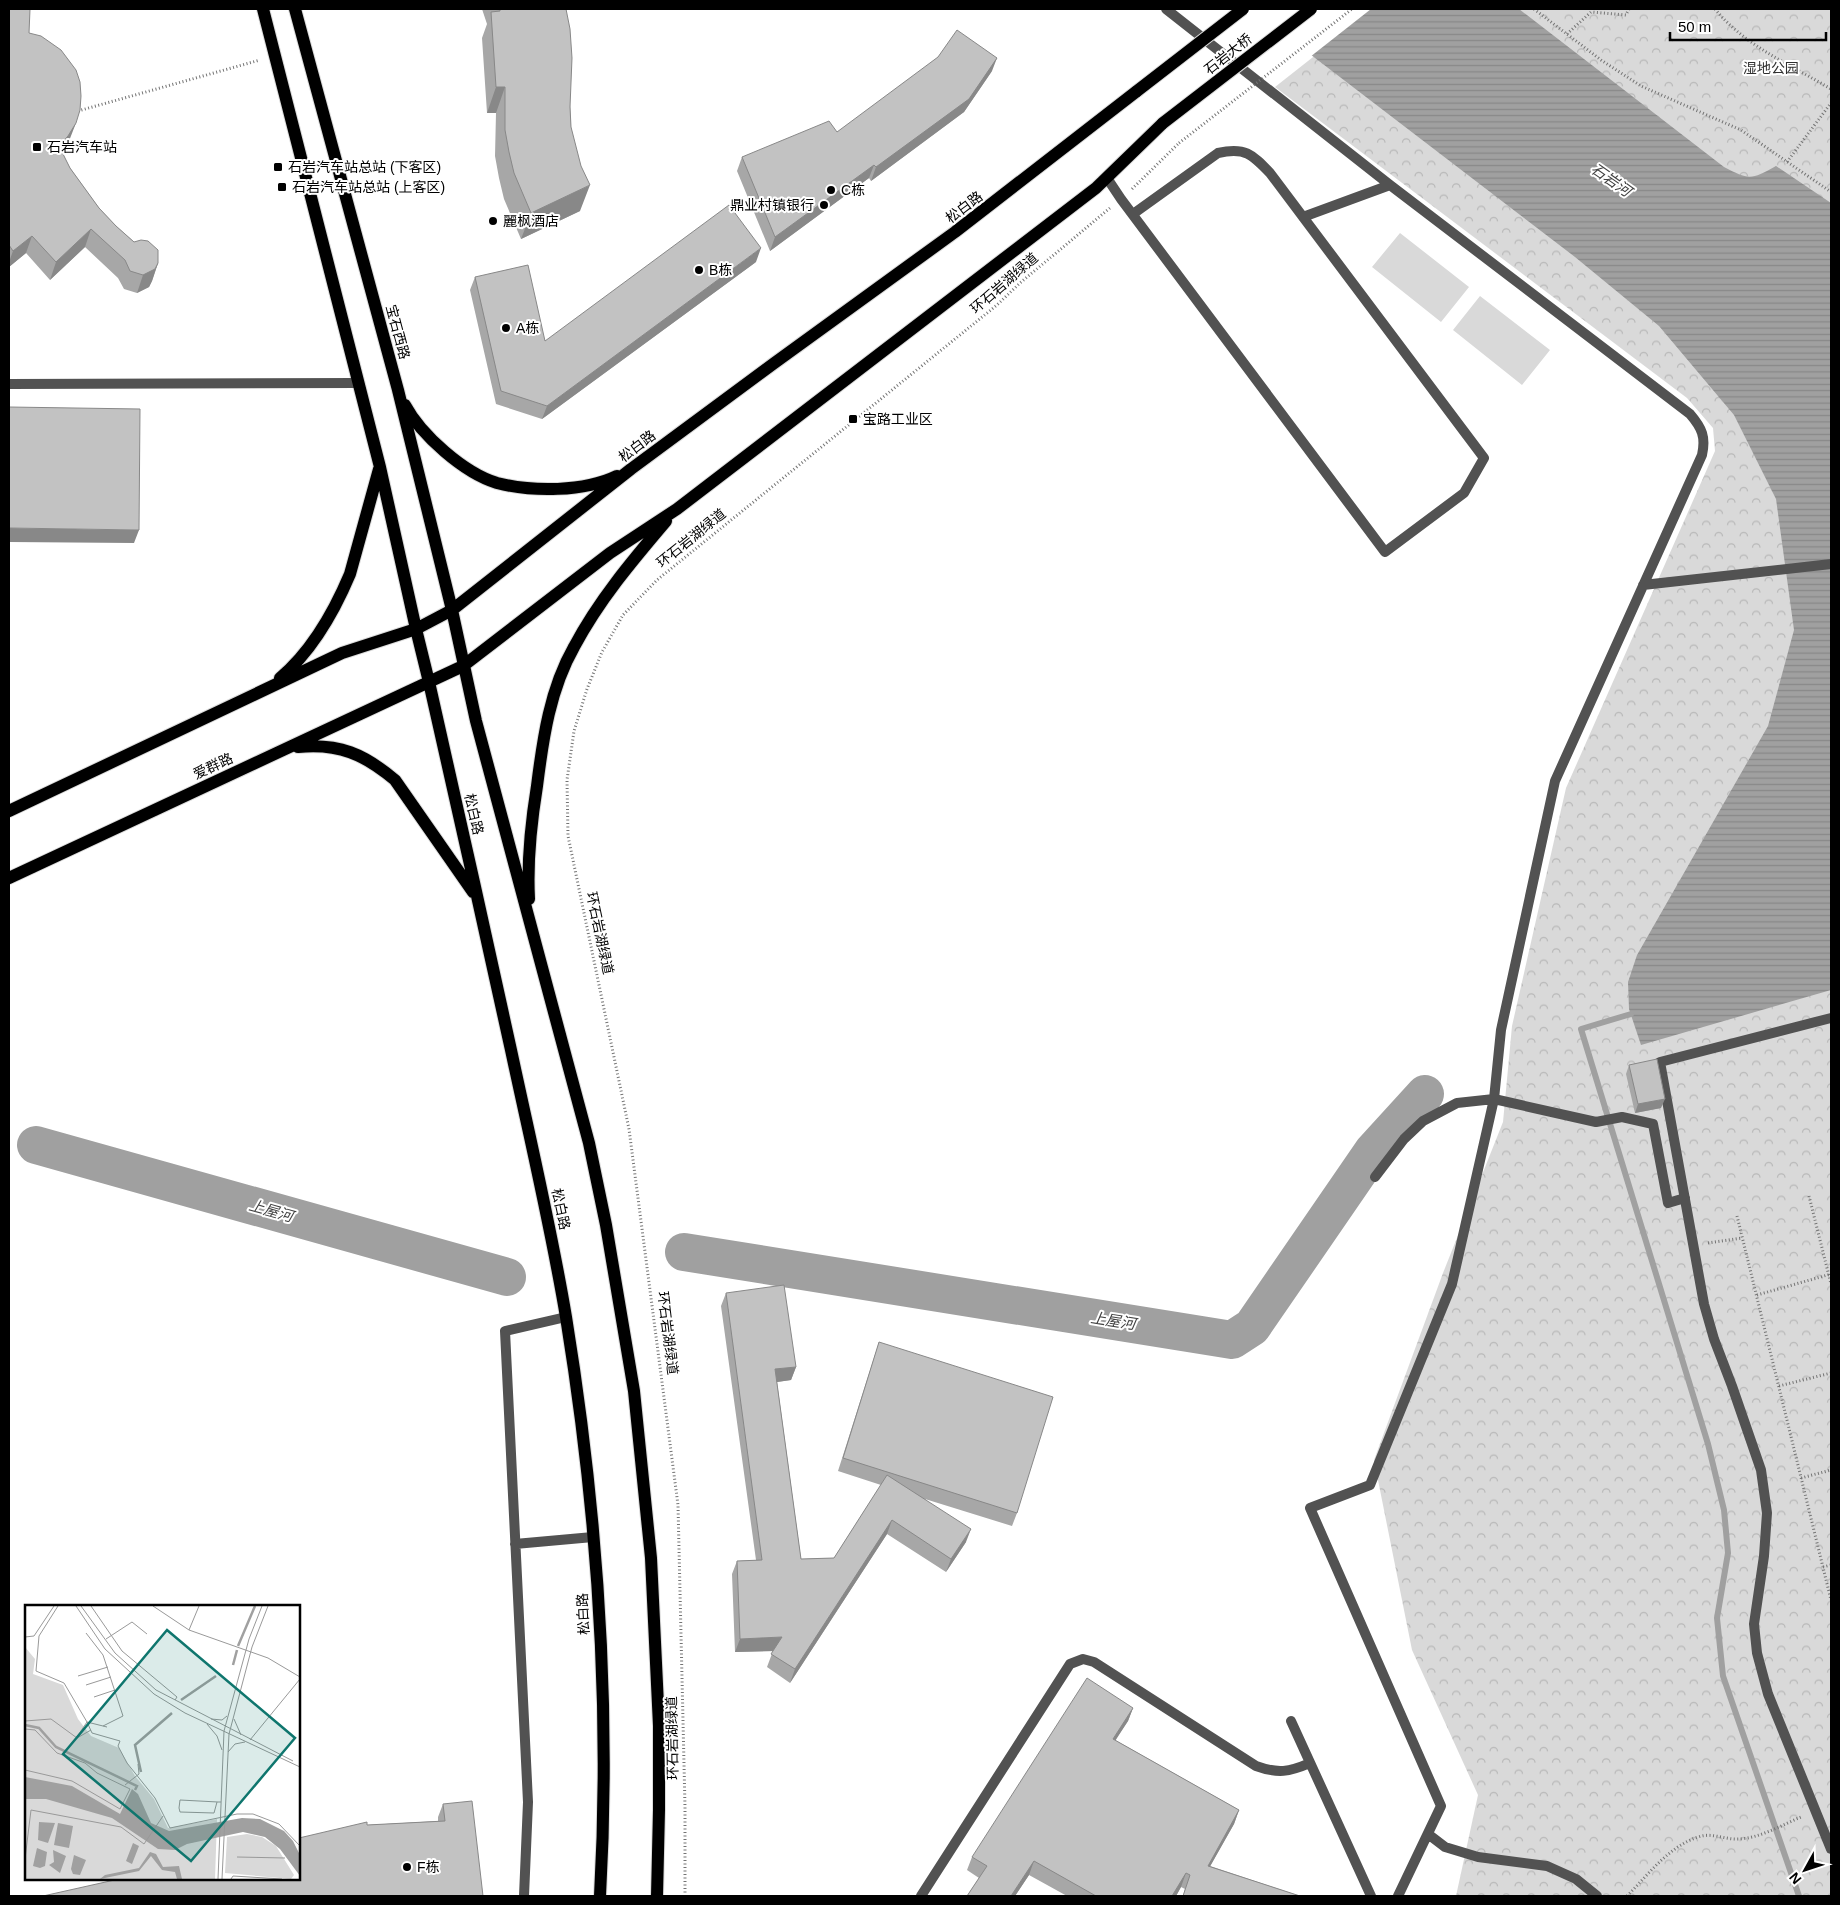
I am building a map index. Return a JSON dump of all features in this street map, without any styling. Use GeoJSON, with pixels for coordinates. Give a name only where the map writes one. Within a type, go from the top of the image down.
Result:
{"type":"FeatureCollection","features":[{"type":"Feature","properties":{"kind":"main road"},"geometry":{"type":"LineString","coordinates":[[9,811],[342,653],[416,629],[380,467],[263,9]]}},
{"type":"Feature","properties":{"kind":"main road","name":"宝石西路"},"geometry":{"type":"LineString","coordinates":[[295,9],[398,390],[452,610],[463,666]]}},
{"type":"Feature","properties":{"kind":"main road","name":"石岩大桥"},"geometry":{"type":"LineString","coordinates":[[1137,91],[1243,9]]}},
{"type":"Feature","properties":{"kind":"main road","name":"石岩大桥"},"geometry":{"type":"LineString","coordinates":[[1107,178],[1163,124],[1311,9]]}},
{"type":"Feature","properties":{"kind":"main road","name":"松白路"},"geometry":{"type":"LineString","coordinates":[[600,1896],[603,1727],[600,1644],[593,1538],[578,1398],[551,1236],[416,629],[452,610],[631,469],[780,358],[955,232],[1137,91]]}},
{"type":"Feature","properties":{"kind":"main road"},"geometry":{"type":"LineString","coordinates":[[463,666],[610,554],[677,509],[1107,178]]}},
{"type":"Feature","properties":{"kind":"main road"},"geometry":{"type":"LineString","coordinates":[[398,390],[410,414],[449,455],[472,471],[495,482],[521,488],[572,487],[611,479],[631,469]]}},
{"type":"Feature","properties":{"kind":"main road"},"geometry":{"type":"LineString","coordinates":[[271,686],[306,651],[335,607],[350,574],[380,467]]}},
{"type":"Feature","properties":{"kind":"main road"},"geometry":{"type":"LineString","coordinates":[[529,922],[528,881],[531,828],[546,728],[556,687],[573,647],[600,603],[677,509]]}},
{"type":"Feature","properties":{"kind":"main road","name":"松白路"},"geometry":{"type":"LineString","coordinates":[[463,666],[529,922],[589,1143],[620,1299],[644,1474],[656,1642],[659,1801],[657,1896]]}},
{"type":"Feature","properties":{"kind":"main road","name":"爱群路"},"geometry":{"type":"LineString","coordinates":[[9,878],[463,666]]}},
{"type":"Feature","properties":{"kind":"main road"},"geometry":{"type":"LineString","coordinates":[[284,750],[294,747],[318,745],[342,748],[380,767],[395,780],[477,897]]}},
{"type":"Feature","properties":{"kind":"street"},"geometry":{"type":"LineString","coordinates":[[1166,9],[1390,185],[1690,414],[1704,436],[1702,455],[1555,781],[1500,1030],[1494,1099],[1452,1284],[1370,1485],[1310,1508],[1441,1806],[1398,1896]]}},
{"type":"Feature","properties":{"kind":"street"},"geometry":{"type":"LineString","coordinates":[[1107,178],[1133,214],[1385,552],[1464,493],[1484,458],[1270,173],[1254,157],[1245,152],[1232,150],[1218,153],[1133,214]]}},
{"type":"Feature","properties":{"kind":"street"},"geometry":{"type":"LineString","coordinates":[[1303,217],[1390,185]]}},
{"type":"Feature","properties":{"kind":"street"},"geometry":{"type":"LineString","coordinates":[[9,384],[358,383]]}},
{"type":"Feature","properties":{"kind":"street"},"geometry":{"type":"LineString","coordinates":[[1643,584],[1831,564]]}},
{"type":"Feature","properties":{"kind":"street"},"geometry":{"type":"LineString","coordinates":[[1831,1018],[1660,1062],[1704,1304],[1714,1339],[1761,1470],[1767,1513],[1764,1556],[1754,1624],[1757,1653],[1768,1694],[1831,1849]]}},
{"type":"Feature","properties":{"kind":"street"},"geometry":{"type":"LineString","coordinates":[[1374,1177],[1423,1120],[1457,1103],[1494,1099],[1596,1122],[1622,1116],[1653,1124],[1668,1202],[1685,1198]]}},
{"type":"Feature","properties":{"kind":"street"},"geometry":{"type":"LineString","coordinates":[[524,1896],[528,1802],[505,1331],[566,1317]]}},
{"type":"Feature","properties":{"kind":"street"},"geometry":{"type":"LineString","coordinates":[[515,1544],[593,1538]]}},
{"type":"Feature","properties":{"kind":"street"},"geometry":{"type":"LineString","coordinates":[[921,1896],[1070,1664],[1083,1659],[1094,1662],[1256,1766],[1281,1772],[1293,1771],[1310,1763]]}},
{"type":"Feature","properties":{"kind":"street"},"geometry":{"type":"LineString","coordinates":[[1290,1720],[1371,1896]]}},
{"type":"Feature","properties":{"kind":"street"},"geometry":{"type":"LineString","coordinates":[[1428,1834],[1445,1847],[1478,1857],[1547,1866],[1576,1879],[1597,1896]]}},
{"type":"Feature","properties":{"kind":"path"},"geometry":{"type":"LineString","coordinates":[[1134,188],[1179,143],[1352,9]]}},
{"type":"Feature","properties":{"kind":"path"},"geometry":{"type":"LineString","coordinates":[[1534,9],[1601,60],[1641,86],[1741,130],[1831,192]]}},
{"type":"Feature","properties":{"kind":"path"},"geometry":{"type":"LineString","coordinates":[[1567,34],[1591,12],[1626,15],[1629,9]]}},
{"type":"Feature","properties":{"kind":"path"},"geometry":{"type":"LineString","coordinates":[[1714,9],[1727,24],[1746,40],[1831,89]]}},
{"type":"Feature","properties":{"kind":"path"},"geometry":{"type":"LineString","coordinates":[[77,111],[275,56]]}},
{"type":"Feature","properties":{"kind":"path"},"geometry":{"type":"LineString","coordinates":[[1786,162],[1831,103]]}},
{"type":"Feature","properties":{"kind":"path","name":"环石岩湖绿道"},"geometry":{"type":"LineString","coordinates":[[685,1896],[685,1797],[678,1505],[629,1129],[568,836],[567,780],[574,731],[587,689],[602,652],[623,615],[658,580],[997,305],[1020,283],[1110,208]]}},
{"type":"Feature","properties":{"kind":"path"},"geometry":{"type":"LineString","coordinates":[[1809,1196],[1831,1284]]}},
{"type":"Feature","properties":{"kind":"path"},"geometry":{"type":"LineString","coordinates":[[1737,1216],[1831,1600]]}},
{"type":"Feature","properties":{"kind":"path"},"geometry":{"type":"LineString","coordinates":[[1694,1245],[1742,1238]]}},
{"type":"Feature","properties":{"kind":"path"},"geometry":{"type":"LineString","coordinates":[[1757,1295],[1830,1274]]}},
{"type":"Feature","properties":{"kind":"path"},"geometry":{"type":"LineString","coordinates":[[1778,1386],[1831,1373]]}},
{"type":"Feature","properties":{"kind":"path"},"geometry":{"type":"LineString","coordinates":[[1801,1478],[1831,1470]]}},
{"type":"Feature","properties":{"kind":"path"},"geometry":{"type":"LineString","coordinates":[[1823,1567],[1831,1565]]}},
{"type":"Feature","properties":{"kind":"path"},"geometry":{"type":"LineString","coordinates":[[1627,1896],[1667,1854],[1697,1837],[1709,1834],[1723,1839],[1740,1839],[1755,1836],[1816,1811]]}},
{"type":"Feature","properties":{"kind":"green space","name":"湿地公园"},"geometry":{"type":"Polygon","coordinates":[[[1374,9],[1831,9],[1831,1896],[1456,1896],[1478,1795],[1412,1650],[1374,1460],[1443,1273],[1503,1122],[1512,1026],[1566,788],[1715,451],[1713,428],[1687,398],[1275,87],[1374,9]]]}},
{"type":"Feature","properties":{"kind":"green space"},"geometry":{"type":"Polygon","coordinates":[[[1400,233],[1469,287],[1441,322],[1372,267],[1400,233]]]}},
{"type":"Feature","properties":{"kind":"green space"},"geometry":{"type":"Polygon","coordinates":[[[1480,296],[1550,350],[1522,385],[1453,330],[1480,296]]]}},
{"type":"Feature","properties":{"kind":"water","name":"石岩河"},"geometry":{"type":"Polygon","coordinates":[[[1251,9],[1519,9],[1724,167],[1750,177],[1761,174],[1776,166],[1831,203],[1831,990],[1641,1045],[1629,1009],[1628,982],[1637,955],[1768,726],[1794,630],[1776,499],[1734,415],[1659,326],[1575,257],[1251,9]]]}},
{"type":"Feature","properties":{"kind":"pier"},"geometry":{"type":"Polygon","coordinates":[[[1249,9],[1371,9],[1310,57],[1249,9]]]}},
{"type":"Feature","properties":{"kind":"building","name":"石岩汽车站"},"geometry":{"type":"Polygon","coordinates":[[[9,9],[30,9],[29,33],[41,36],[61,50],[76,70],[80,82],[80,110],[76,123],[59,146],[70,168],[99,208],[116,226],[134,242],[148,241],[158,250],[158,263],[155,269],[143,275],[130,271],[125,260],[91,229],[56,262],[32,236],[13,251],[9,245],[9,9]]]}},
{"type":"Feature","properties":{"kind":"building"},"geometry":{"type":"Polygon","coordinates":[[[500,9],[566,9],[570,29],[572,58],[571,127],[581,166],[590,185],[531,213],[514,173],[509,152],[505,130],[505,87],[496,87],[491,12],[500,11],[500,9]]]}},
{"type":"Feature","properties":{"kind":"building"},"geometry":{"type":"Polygon","coordinates":[[[957,30],[997,58],[969,99],[876,167],[874,165],[775,237],[742,157],[829,121],[837,132],[938,57],[957,30]]]}},
{"type":"Feature","properties":{"kind":"building"},"geometry":{"type":"Polygon","coordinates":[[[729,205],[761,248],[547,406],[501,391],[475,277],[528,265],[545,341],[729,205]]]}},
{"type":"Feature","properties":{"kind":"building"},"geometry":{"type":"Polygon","coordinates":[[[9,407],[140,409],[139,530],[9,528],[9,407]]]}},
{"type":"Feature","properties":{"kind":"building"},"geometry":{"type":"Polygon","coordinates":[[[1657,1059],[1665,1099],[1638,1104],[1629,1065],[1657,1059]]]}},
{"type":"Feature","properties":{"kind":"building"},"geometry":{"type":"Polygon","coordinates":[[[784,1285],[796,1367],[775,1369],[801,1559],[834,1558],[887,1475],[971,1529],[951,1559],[892,1520],[795,1669],[771,1654],[782,1637],[740,1639],[737,1561],[762,1560],[726,1293],[784,1285]]]}},
{"type":"Feature","properties":{"kind":"building"},"geometry":{"type":"Polygon","coordinates":[[[879,1342],[1053,1397],[1017,1513],[843,1458],[879,1342]]]}},
{"type":"Feature","properties":{"kind":"building"},"geometry":{"type":"Polygon","coordinates":[[[1087,1678],[1133,1708],[1113,1739],[1239,1810],[1208,1866],[1300,1896],[1183,1896],[1190,1875],[1186,1873],[1172,1896],[1096,1896],[1034,1861],[1011,1896],[967,1896],[987,1866],[972,1857],[1087,1678]]]}},
{"type":"Feature","properties":{"kind":"building"},"geometry":{"type":"Polygon","coordinates":[[[472,1801],[483,1896],[43,1896],[115,1880],[300,1880],[300,1838],[367,1822],[367,1825],[445,1821],[443,1804],[472,1801]]]}},
{"type":"Feature","properties":{"kind":"waterway"},"geometry":{"type":"LineString","coordinates":[[1631,1014],[1581,1029],[1708,1444],[1724,1510],[1728,1553],[1717,1618],[1723,1676],[1799,1896]]}},
{"type":"Feature","properties":{"kind":"waterway","name":"上屋河"},"geometry":{"type":"LineString","coordinates":[[684,1252],[1232,1340],[1252,1327],[1373,1151],[1425,1094]]}},
{"type":"Feature","properties":{"kind":"waterway","name":"上屋河"},"geometry":{"type":"LineString","coordinates":[[36,1145],[507,1277]]}},
{"type":"Feature","properties":{"kind":"place","name":"石岩汽车站"},"geometry":{"type":"Point","coordinates":[37,147]}},
{"type":"Feature","properties":{"kind":"place","name":"石岩汽车站总站 (下客区)"},"geometry":{"type":"Point","coordinates":[278,167]}},
{"type":"Feature","properties":{"kind":"place","name":"石岩汽车站总站 (上客区)"},"geometry":{"type":"Point","coordinates":[282,187]}},
{"type":"Feature","properties":{"kind":"place","name":"C栋"},"geometry":{"type":"Point","coordinates":[831,190]}},
{"type":"Feature","properties":{"kind":"place","name":"鼎业村镇银行"},"geometry":{"type":"Point","coordinates":[824,205]}},
{"type":"Feature","properties":{"kind":"place","name":"麗枫酒店"},"geometry":{"type":"Point","coordinates":[493,221]}},
{"type":"Feature","properties":{"kind":"place","name":"B栋"},"geometry":{"type":"Point","coordinates":[699,270]}},
{"type":"Feature","properties":{"kind":"place","name":"A栋"},"geometry":{"type":"Point","coordinates":[506,328]}},
{"type":"Feature","properties":{"kind":"place","name":"宝路工业区"},"geometry":{"type":"Point","coordinates":[853,419]}},
{"type":"Feature","properties":{"kind":"place","name":"F栋"},"geometry":{"type":"Point","coordinates":[407,1867]}}]}
